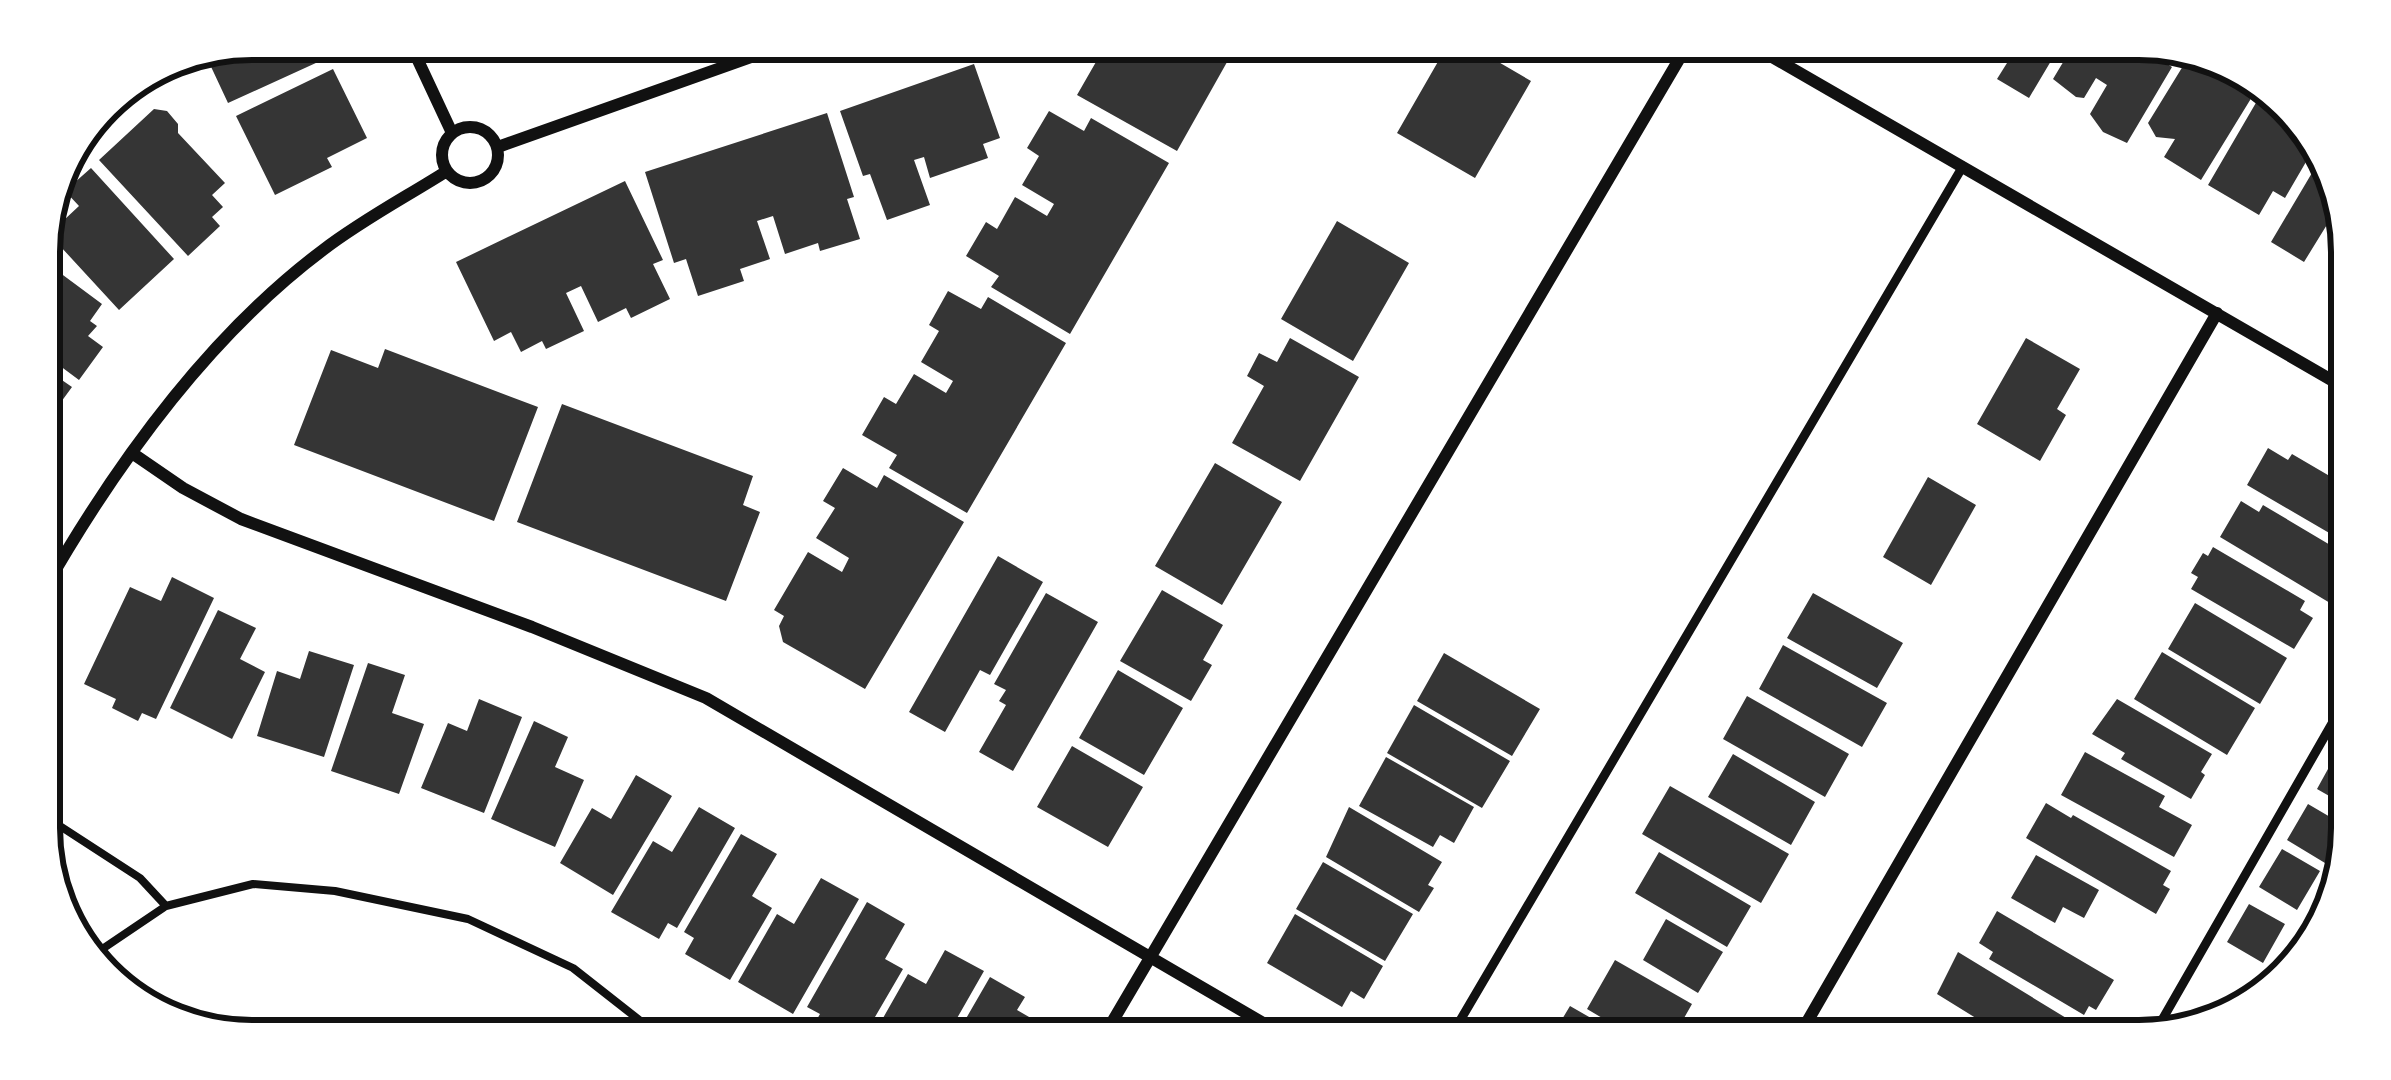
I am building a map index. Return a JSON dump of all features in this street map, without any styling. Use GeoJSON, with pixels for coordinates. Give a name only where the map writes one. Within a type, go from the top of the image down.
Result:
{"type":"FeatureCollection","features":[{"type":"Feature","properties":{"kind":"street"},"geometry":{"type":"LineString","coordinates":[[417,60],[452,133]]}},
{"type":"Feature","properties":{"kind":"street"},"geometry":{"type":"LineString","coordinates":[[497,147],[743,60]]}},
{"type":"Feature","properties":{"kind":"street"},"geometry":{"type":"LineString","coordinates":[[1113,1020],[1678,60]]}},
{"type":"Feature","properties":{"kind":"street"},"geometry":{"type":"LineString","coordinates":[[1778,60],[2331,380]]}},
{"type":"Feature","properties":{"kind":"street"},"geometry":{"type":"LineString","coordinates":[[462,128],[484,129],[497,147],[499,158],[488,178],[466,183],[447,172],[442,151],[452,133],[462,128]]}},
{"type":"Feature","properties":{"kind":"street"},"geometry":{"type":"LineString","coordinates":[[60,563],[132,453],[222,344],[340,238],[447,172]]}},
{"type":"Feature","properties":{"kind":"street"},"geometry":{"type":"LineString","coordinates":[[1808,1020],[2217,313]]}},
{"type":"Feature","properties":{"kind":"street"},"geometry":{"type":"LineString","coordinates":[[132,453],[183,488],[242,519],[532,627],[706,698],[1258,1020]]}},
{"type":"Feature","properties":{"kind":"lane"},"geometry":{"type":"LineString","coordinates":[[1460,1020],[1964,165]]}},
{"type":"Feature","properties":{"kind":"lane"},"geometry":{"type":"LineString","coordinates":[[2163,1018],[2331,725]]}},
{"type":"Feature","properties":{"kind":"path"},"geometry":{"type":"LineString","coordinates":[[60,826],[140,878],[166,906]]}},
{"type":"Feature","properties":{"kind":"path"},"geometry":{"type":"LineString","coordinates":[[103,949],[166,906],[253,884],[335,891],[468,919],[573,968],[639,1020]]}},
{"type":"Feature","properties":{"kind":"building"},"geometry":{"type":"Polygon","coordinates":[[[322,60],[228,103],[210,65],[322,60]]]}},
{"type":"Feature","properties":{"kind":"building"},"geometry":{"type":"Polygon","coordinates":[[[1097,60],[1228,60],[1177,151],[1077,95],[1097,60]]]}},
{"type":"Feature","properties":{"kind":"building"},"geometry":{"type":"Polygon","coordinates":[[[1439,60],[1495,60],[1531,81],[1475,178],[1397,133],[1439,60]]]}},
{"type":"Feature","properties":{"kind":"building"},"geometry":{"type":"Polygon","coordinates":[[[2002,60],[2052,60],[2029,98],[1997,79],[2007,63],[2002,60]]]}},
{"type":"Feature","properties":{"kind":"building"},"geometry":{"type":"Polygon","coordinates":[[[2064,60],[2139,60],[2172,67],[2127,143],[2103,132],[2090,114],[2107,85],[2096,78],[2084,98],[2053,79],[2064,60]]]}},
{"type":"Feature","properties":{"kind":"building"},"geometry":{"type":"Polygon","coordinates":[[[974,64],[1000,138],[983,144],[988,158],[930,178],[924,157],[914,160],[930,205],[887,220],[870,174],[863,176],[840,111],[974,64]]]}},
{"type":"Feature","properties":{"kind":"building"},"geometry":{"type":"Polygon","coordinates":[[[2183,66],[2212,75],[2252,97],[2201,180],[2164,157],[2175,139],[2156,137],[2148,123],[2183,66]]]}},
{"type":"Feature","properties":{"kind":"building"},"geometry":{"type":"Polygon","coordinates":[[[333,69],[367,138],[327,158],[332,167],[275,195],[236,116],[333,69]]]}},
{"type":"Feature","properties":{"kind":"building"},"geometry":{"type":"Polygon","coordinates":[[[2257,101],[2275,116],[2307,160],[2285,198],[2273,191],[2259,215],[2208,185],[2257,101]]]}},
{"type":"Feature","properties":{"kind":"building"},"geometry":{"type":"Polygon","coordinates":[[[154,109],[167,111],[178,124],[178,133],[225,183],[212,195],[223,207],[212,217],[220,226],[188,256],[99,160],[154,109]]]}},
{"type":"Feature","properties":{"kind":"building"},"geometry":{"type":"Polygon","coordinates":[[[1049,111],[1084,131],[1091,118],[1169,163],[1070,334],[991,287],[999,276],[966,256],[986,222],[997,229],[1015,197],[1047,216],[1054,204],[1022,185],[1039,156],[1027,148],[1049,111]]]}},
{"type":"Feature","properties":{"kind":"building"},"geometry":{"type":"Polygon","coordinates":[[[827,113],[854,197],[847,199],[860,239],[820,251],[818,243],[785,254],[773,216],[757,221],[770,259],[740,269],[744,281],[698,296],[686,259],[674,263],[645,172],[827,113]]]}},
{"type":"Feature","properties":{"kind":"building"},"geometry":{"type":"Polygon","coordinates":[[[91,168],[174,259],[119,310],[60,246],[64,220],[79,206],[69,196],[73,184],[91,168]]]}},
{"type":"Feature","properties":{"kind":"building"},"geometry":{"type":"Polygon","coordinates":[[[2313,172],[2328,223],[2304,262],[2271,242],[2313,172]]]}},
{"type":"Feature","properties":{"kind":"building"},"geometry":{"type":"Polygon","coordinates":[[[625,181],[663,260],[653,264],[670,299],[631,318],[626,308],[598,322],[581,286],[566,293],[584,331],[546,349],[542,341],[521,352],[511,332],[494,341],[456,262],[625,181]]]}},
{"type":"Feature","properties":{"kind":"building"},"geometry":{"type":"Polygon","coordinates":[[[1337,221],[1409,263],[1353,361],[1281,319],[1337,221]]]}},
{"type":"Feature","properties":{"kind":"building"},"geometry":{"type":"Polygon","coordinates":[[[60,273],[102,304],[90,321],[97,326],[88,336],[103,347],[79,380],[60,366],[60,273]]]}},
{"type":"Feature","properties":{"kind":"building"},"geometry":{"type":"Polygon","coordinates":[[[948,291],[981,309],[988,297],[1066,343],[967,513],[889,468],[897,455],[862,435],[884,397],[896,404],[914,374],[946,393],[953,381],[921,362],[939,331],[929,325],[948,291]]]}},
{"type":"Feature","properties":{"kind":"building"},"geometry":{"type":"Polygon","coordinates":[[[1290,338],[1359,377],[1300,481],[1232,443],[1264,386],[1247,376],[1259,353],[1277,362],[1290,338]]]}},
{"type":"Feature","properties":{"kind":"building"},"geometry":{"type":"Polygon","coordinates":[[[2026,338],[2080,369],[2057,409],[2066,415],[2040,461],[1977,424],[2026,338]]]}},
{"type":"Feature","properties":{"kind":"building"},"geometry":{"type":"Polygon","coordinates":[[[385,349],[538,407],[494,521],[294,445],[331,350],[378,368],[385,349]]]}},
{"type":"Feature","properties":{"kind":"building"},"geometry":{"type":"Polygon","coordinates":[[[60,379],[72,387],[60,403],[60,379]]]}},
{"type":"Feature","properties":{"kind":"building"},"geometry":{"type":"Polygon","coordinates":[[[562,404],[753,476],[743,505],[760,512],[726,601],[517,522],[562,404]]]}},
{"type":"Feature","properties":{"kind":"building"},"geometry":{"type":"Polygon","coordinates":[[[2268,448],[2288,460],[2292,454],[2331,477],[2331,534],[2247,485],[2268,448]]]}},
{"type":"Feature","properties":{"kind":"building"},"geometry":{"type":"Polygon","coordinates":[[[1215,463],[1282,502],[1222,605],[1155,566],[1215,463]]]}},
{"type":"Feature","properties":{"kind":"building"},"geometry":{"type":"Polygon","coordinates":[[[843,468],[877,488],[884,475],[964,522],[865,689],[783,642],[779,626],[784,616],[774,610],[808,552],[842,572],[849,558],[816,538],[835,508],[823,501],[843,468]]]}},
{"type":"Feature","properties":{"kind":"building"},"geometry":{"type":"Polygon","coordinates":[[[1928,477],[1976,505],[1931,585],[1883,557],[1928,477]]]}},
{"type":"Feature","properties":{"kind":"building"},"geometry":{"type":"Polygon","coordinates":[[[2241,501],[2259,512],[2263,505],[2331,545],[2331,604],[2220,537],[2241,501]]]}},
{"type":"Feature","properties":{"kind":"building"},"geometry":{"type":"Polygon","coordinates":[[[2213,547],[2305,601],[2300,610],[2313,618],[2294,649],[2191,589],[2198,577],[2191,573],[2203,553],[2208,556],[2213,547]]]}},
{"type":"Feature","properties":{"kind":"building"},"geometry":{"type":"Polygon","coordinates":[[[998,556],[1043,582],[990,675],[980,670],[945,732],[909,712],[998,556]]]}},
{"type":"Feature","properties":{"kind":"building"},"geometry":{"type":"Polygon","coordinates":[[[172,577],[214,598],[156,719],[142,713],[138,721],[112,708],[116,699],[84,684],[130,587],[161,601],[172,577]]]}},
{"type":"Feature","properties":{"kind":"building"},"geometry":{"type":"Polygon","coordinates":[[[1162,590],[1223,625],[1203,660],[1212,665],[1191,701],[1120,661],[1162,590]]]}},
{"type":"Feature","properties":{"kind":"building"},"geometry":{"type":"Polygon","coordinates":[[[1046,593],[1098,622],[1013,771],[979,752],[1006,705],[999,701],[1006,690],[994,684],[1046,593]]]}},
{"type":"Feature","properties":{"kind":"building"},"geometry":{"type":"Polygon","coordinates":[[[1813,593],[1903,643],[1877,688],[1787,638],[1813,593]]]}},
{"type":"Feature","properties":{"kind":"building"},"geometry":{"type":"Polygon","coordinates":[[[2195,603],[2287,658],[2260,704],[2168,649],[2195,603]]]}},
{"type":"Feature","properties":{"kind":"building"},"geometry":{"type":"Polygon","coordinates":[[[218,610],[256,628],[240,659],[265,672],[232,739],[170,708],[218,610]]]}},
{"type":"Feature","properties":{"kind":"building"},"geometry":{"type":"Polygon","coordinates":[[[1783,645],[1887,703],[1862,747],[1759,689],[1783,645]]]}},
{"type":"Feature","properties":{"kind":"building"},"geometry":{"type":"Polygon","coordinates":[[[309,651],[354,665],[324,757],[257,736],[277,671],[300,679],[309,651]]]}},
{"type":"Feature","properties":{"kind":"building"},"geometry":{"type":"Polygon","coordinates":[[[2162,652],[2255,708],[2227,755],[2134,699],[2162,652]]]}},
{"type":"Feature","properties":{"kind":"building"},"geometry":{"type":"Polygon","coordinates":[[[1444,653],[1540,709],[1512,756],[1417,701],[1444,653]]]}},
{"type":"Feature","properties":{"kind":"building"},"geometry":{"type":"Polygon","coordinates":[[[368,663],[405,675],[392,713],[424,724],[399,794],[331,771],[368,663]]]}},
{"type":"Feature","properties":{"kind":"building"},"geometry":{"type":"Polygon","coordinates":[[[1118,670],[1183,708],[1144,775],[1079,738],[1118,670]]]}},
{"type":"Feature","properties":{"kind":"building"},"geometry":{"type":"Polygon","coordinates":[[[1747,696],[1849,754],[1825,797],[1723,739],[1747,696]]]}},
{"type":"Feature","properties":{"kind":"building"},"geometry":{"type":"Polygon","coordinates":[[[479,699],[522,717],[484,813],[421,788],[448,723],[467,731],[479,699]]]}},
{"type":"Feature","properties":{"kind":"building"},"geometry":{"type":"Polygon","coordinates":[[[2117,699],[2212,754],[2191,799],[2121,759],[2125,753],[2092,734],[2117,699]]]}},
{"type":"Feature","properties":{"kind":"building"},"geometry":{"type":"Polygon","coordinates":[[[1414,705],[1510,761],[1482,808],[1387,753],[1414,705]]]}},
{"type":"Feature","properties":{"kind":"building"},"geometry":{"type":"Polygon","coordinates":[[[534,721],[568,737],[555,767],[584,780],[555,847],[491,819],[534,721]]]}},
{"type":"Feature","properties":{"kind":"building"},"geometry":{"type":"Polygon","coordinates":[[[1072,746],[1143,787],[1108,847],[1037,807],[1072,746]]]}},
{"type":"Feature","properties":{"kind":"building"},"geometry":{"type":"Polygon","coordinates":[[[2085,752],[2165,796],[2159,807],[2192,825],[2174,857],[2061,795],[2085,752]]]}},
{"type":"Feature","properties":{"kind":"building"},"geometry":{"type":"Polygon","coordinates":[[[1733,754],[1815,802],[1791,845],[1708,797],[1733,754]]]}},
{"type":"Feature","properties":{"kind":"building"},"geometry":{"type":"Polygon","coordinates":[[[1386,757],[1474,807],[1454,843],[1440,835],[1433,847],[1359,806],[1386,757]]]}},
{"type":"Feature","properties":{"kind":"building"},"geometry":{"type":"Polygon","coordinates":[[[2331,764],[2331,797],[2317,789],[2331,764]]]}},
{"type":"Feature","properties":{"kind":"building"},"geometry":{"type":"Polygon","coordinates":[[[636,775],[672,796],[613,895],[560,863],[592,808],[611,819],[636,775]]]}},
{"type":"Feature","properties":{"kind":"building"},"geometry":{"type":"Polygon","coordinates":[[[1670,786],[1789,854],[1761,903],[1642,834],[1670,786]]]}},
{"type":"Feature","properties":{"kind":"building"},"geometry":{"type":"Polygon","coordinates":[[[2046,803],[2171,871],[2163,885],[2170,889],[2156,914],[2026,838],[2046,803]]]}},
{"type":"Feature","properties":{"kind":"building"},"geometry":{"type":"Polygon","coordinates":[[[2308,804],[2331,817],[2325,863],[2287,840],[2308,804]]]}},
{"type":"Feature","properties":{"kind":"building"},"geometry":{"type":"Polygon","coordinates":[[[699,807],[735,828],[677,928],[668,923],[659,939],[611,912],[653,841],[672,852],[699,807]]]}},
{"type":"Feature","properties":{"kind":"building"},"geometry":{"type":"Polygon","coordinates":[[[1349,807],[1442,862],[1419,912],[1326,857],[1349,807]]]}},
{"type":"Feature","properties":{"kind":"building"},"geometry":{"type":"Polygon","coordinates":[[[741,834],[777,854],[752,896],[772,908],[730,980],[685,954],[694,938],[684,932],[741,834]]]}},
{"type":"Feature","properties":{"kind":"building"},"geometry":{"type":"Polygon","coordinates":[[[2282,849],[2320,871],[2297,910],[2259,887],[2282,849]]]}},
{"type":"Feature","properties":{"kind":"building"},"geometry":{"type":"Polygon","coordinates":[[[1659,852],[1751,906],[1727,947],[1635,893],[1659,852]]]}},
{"type":"Feature","properties":{"kind":"building"},"geometry":{"type":"Polygon","coordinates":[[[2036,855],[2099,890],[2084,918],[2063,907],[2055,923],[2011,898],[2036,855]]]}},
{"type":"Feature","properties":{"kind":"building"},"geometry":{"type":"Polygon","coordinates":[[[1323,862],[1413,914],[1385,961],[1296,909],[1323,862]]]}},
{"type":"Feature","properties":{"kind":"building"},"geometry":{"type":"Polygon","coordinates":[[[821,878],[859,899],[793,1014],[738,982],[777,914],[794,924],[821,878]]]}},
{"type":"Feature","properties":{"kind":"building"},"geometry":{"type":"Polygon","coordinates":[[[867,902],[905,924],[885,959],[903,969],[873,1020],[817,1020],[820,1014],[807,1007],[867,902]]]}},
{"type":"Feature","properties":{"kind":"building"},"geometry":{"type":"Polygon","coordinates":[[[2249,904],[2285,924],[2263,963],[2227,942],[2249,904]]]}},
{"type":"Feature","properties":{"kind":"building"},"geometry":{"type":"Polygon","coordinates":[[[1997,911],[2114,980],[2096,1010],[2089,1006],[2084,1015],[1989,959],[1993,952],[1979,943],[1997,911]]]}},
{"type":"Feature","properties":{"kind":"building"},"geometry":{"type":"Polygon","coordinates":[[[1295,914],[1383,966],[1364,999],[1351,991],[1342,1007],[1267,963],[1295,914]]]}},
{"type":"Feature","properties":{"kind":"building"},"geometry":{"type":"Polygon","coordinates":[[[1666,919],[1723,952],[1698,993],[1643,960],[1666,919]]]}},
{"type":"Feature","properties":{"kind":"building"},"geometry":{"type":"Polygon","coordinates":[[[945,950],[984,971],[956,1020],[882,1020],[908,974],[926,984],[945,950]]]}},
{"type":"Feature","properties":{"kind":"building"},"geometry":{"type":"Polygon","coordinates":[[[1958,952],[2069,1020],[1979,1020],[1937,994],[1958,952]]]}},
{"type":"Feature","properties":{"kind":"building"},"geometry":{"type":"Polygon","coordinates":[[[1615,960],[1692,1004],[1683,1020],[1606,1020],[1587,1009],[1615,960]]]}},
{"type":"Feature","properties":{"kind":"building"},"geometry":{"type":"Polygon","coordinates":[[[990,977],[1025,997],[1017,1010],[1034,1020],[965,1020],[990,977]]]}},
{"type":"Feature","properties":{"kind":"building"},"geometry":{"type":"Polygon","coordinates":[[[1570,1006],[1594,1020],[1562,1020],[1570,1006]]]}}]}
